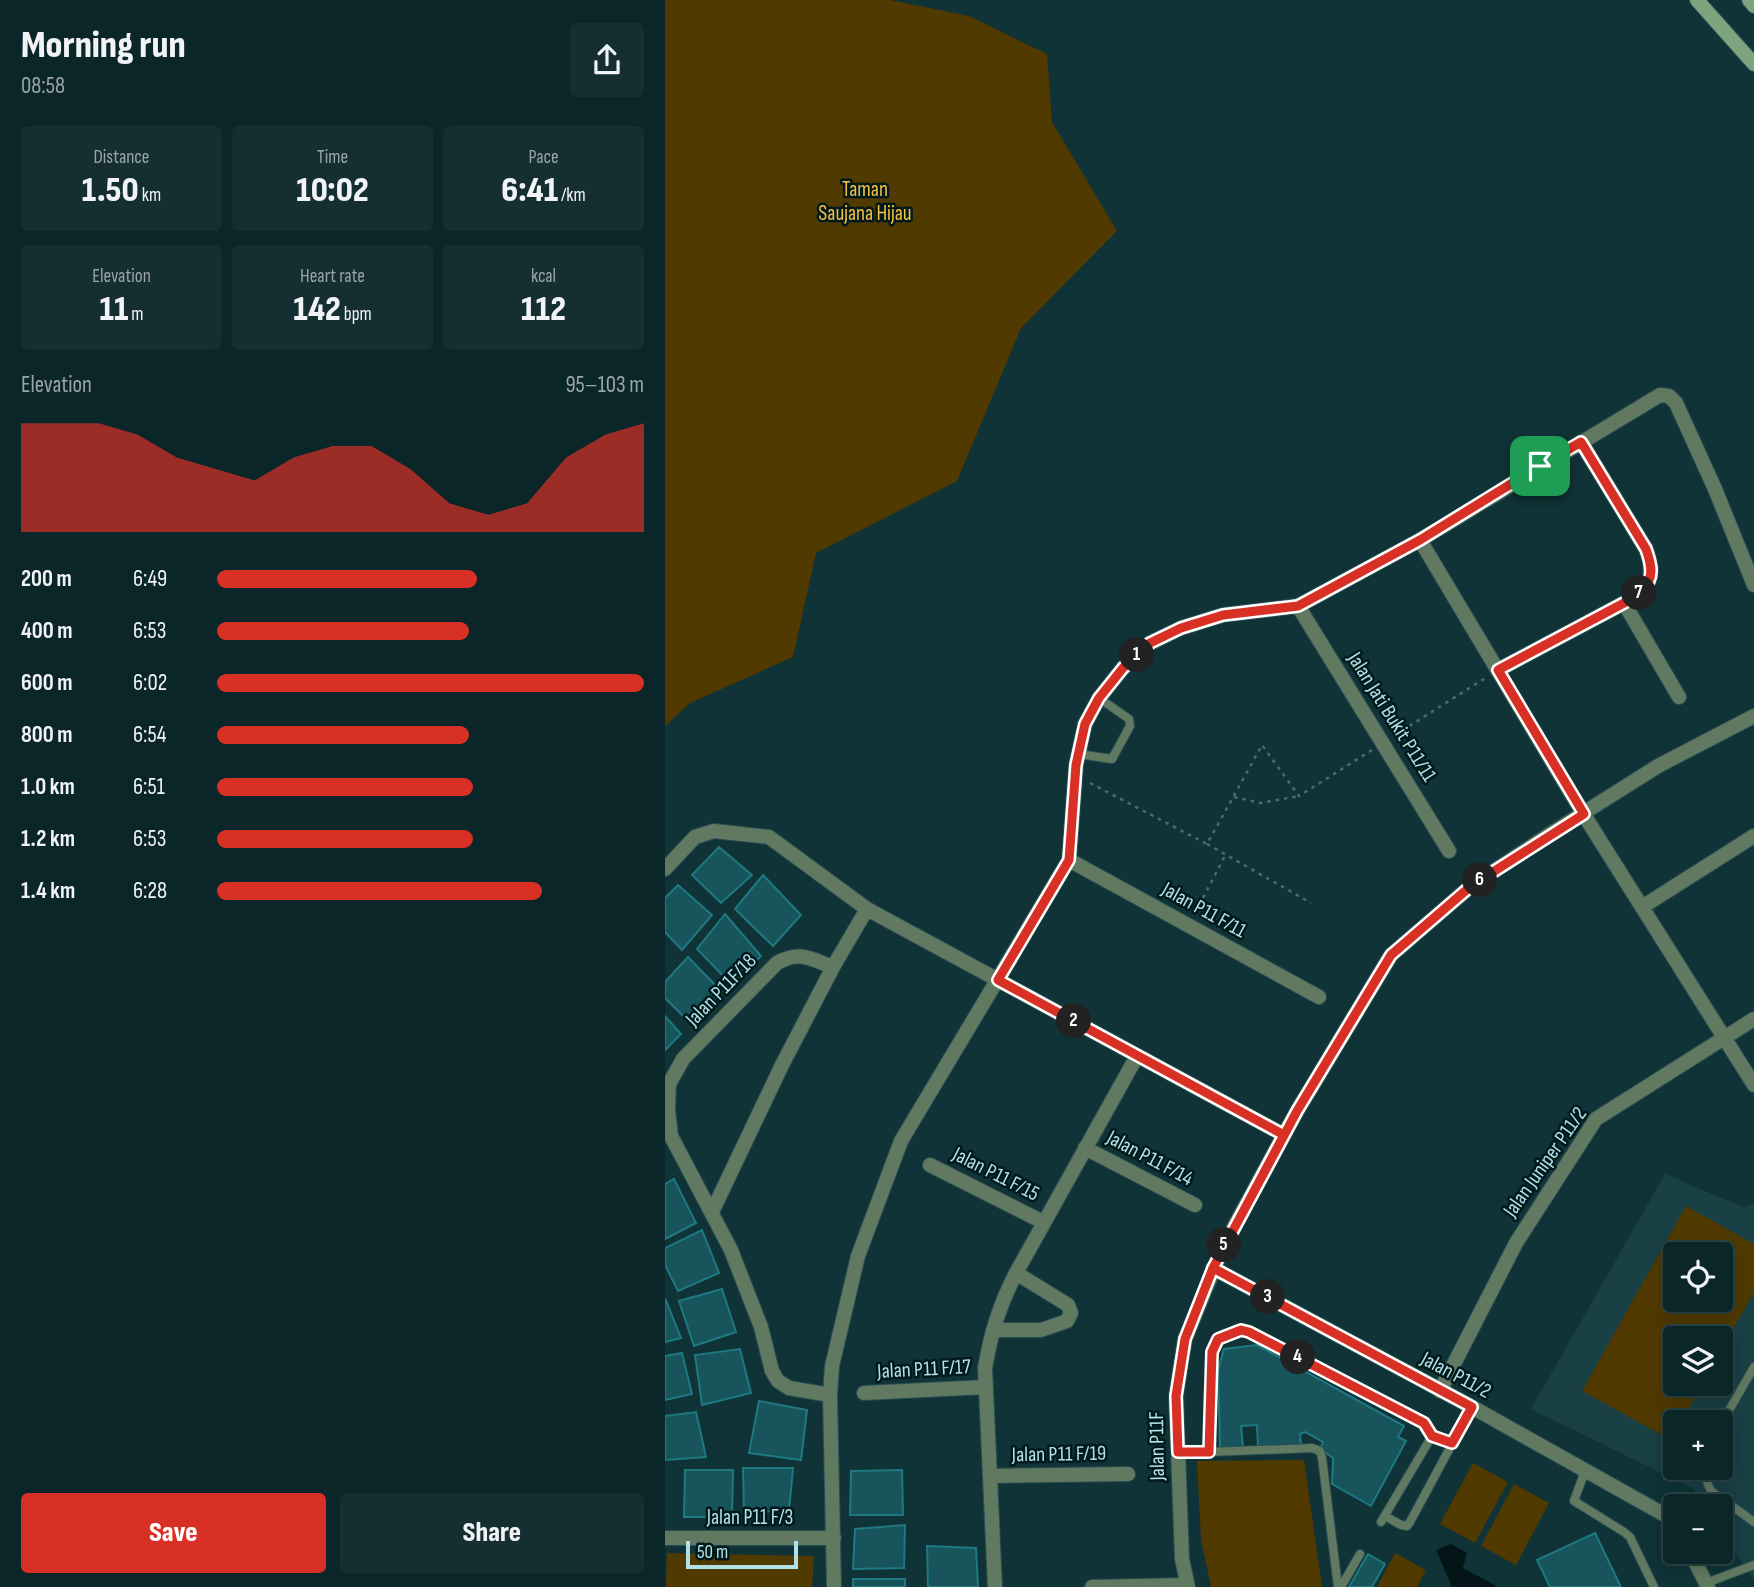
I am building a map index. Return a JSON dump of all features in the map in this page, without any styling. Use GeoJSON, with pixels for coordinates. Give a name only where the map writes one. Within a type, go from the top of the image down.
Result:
{"type":"FeatureCollection","features":[{"type":"Feature","properties":{"kind":"main road"},"geometry":{"type":"LineString","coordinates":[[1697,0],[1754,64]]}},
{"type":"Feature","properties":{"kind":"main road"},"geometry":{"type":"LineString","coordinates":[[1749,0],[1754,6]]}},
{"type":"Feature","properties":{"kind":"street"},"geometry":{"type":"LineString","coordinates":[[834,1587],[830,1395],[832,1366],[858,1256],[901,1141],[1069,860],[1075,775],[1085,724],[1099,698],[1123,668],[1150,643],[1181,628],[1223,615],[1298,606],[1420,540],[1660,396],[1669,396],[1676,403],[1716,489],[1754,585]]}},
{"type":"Feature","properties":{"kind":"street"},"geometry":{"type":"LineString","coordinates":[[1498,670],[1624,603],[1643,590],[1651,578],[1652,567],[1646,549],[1581,442]]}},
{"type":"Feature","properties":{"kind":"street"},"geometry":{"type":"LineString","coordinates":[[1420,540],[1584,814],[1754,1085]]}},
{"type":"Feature","properties":{"kind":"street"},"geometry":{"type":"LineString","coordinates":[[1624,603],[1679,697]]}},
{"type":"Feature","properties":{"kind":"street","name":"Jalan Jati Bukit P11/11"},"geometry":{"type":"LineString","coordinates":[[1298,606],[1449,850]]}},
{"type":"Feature","properties":{"kind":"street","name":"Jalan P11F"},"geometry":{"type":"LineString","coordinates":[[1188,1586],[1182,1559],[1176,1396],[1185,1339],[1213,1268],[1284,1135],[1391,955],[1471,886],[1658,766],[1753,715]]}},
{"type":"Feature","properties":{"kind":"street"},"geometry":{"type":"LineString","coordinates":[[665,869],[695,837],[714,831],[769,837],[867,909],[1284,1135]]}},
{"type":"Feature","properties":{"kind":"street"},"geometry":{"type":"LineString","coordinates":[[1642,907],[1754,836]]}},
{"type":"Feature","properties":{"kind":"street","name":"Jalan P11 F/11"},"geometry":{"type":"LineString","coordinates":[[1069,860],[1319,997]]}},
{"type":"Feature","properties":{"kind":"street"},"geometry":{"type":"LineString","coordinates":[[712,1212],[782,1065],[833,967],[867,909]]}},
{"type":"Feature","properties":{"kind":"street","name":"Jalan P11F/18"},"geometry":{"type":"LineString","coordinates":[[830,1395],[789,1388],[778,1381],[772,1371],[761,1327],[747,1289],[731,1250],[671,1136],[668,1110],[669,1084],[683,1059],[777,963],[799,955],[833,967]]}},
{"type":"Feature","properties":{"kind":"street","name":"Jalan Juniper P11/2"},"geometry":{"type":"LineString","coordinates":[[1440,1391],[1515,1243],[1596,1119],[1754,1020]]}},
{"type":"Feature","properties":{"kind":"street"},"geometry":{"type":"LineString","coordinates":[[995,1587],[985,1368],[993,1330],[1001,1303],[1016,1273],[1137,1056]]}},
{"type":"Feature","properties":{"kind":"street","name":"Jalan P11 F/14"},"geometry":{"type":"LineString","coordinates":[[1085,1148],[1195,1205]]}},
{"type":"Feature","properties":{"kind":"street","name":"Jalan P11 F/15"},"geometry":{"type":"LineString","coordinates":[[930,1165],[1043,1222]]}},
{"type":"Feature","properties":{"kind":"street","name":"Jalan P11/2"},"geometry":{"type":"LineString","coordinates":[[1213,1268],[1472,1407],[1663,1515]]}},
{"type":"Feature","properties":{"kind":"street"},"geometry":{"type":"LineString","coordinates":[[993,1330],[1041,1330],[1067,1321],[1071,1312],[1068,1305],[1016,1273]]}},
{"type":"Feature","properties":{"kind":"street","name":"Jalan P11 F/17"},"geometry":{"type":"LineString","coordinates":[[864,1393],[986,1387]]}},
{"type":"Feature","properties":{"kind":"street","name":"Jalan P11 F/19"},"geometry":{"type":"LineString","coordinates":[[990,1476],[1128,1475]]}},
{"type":"Feature","properties":{"kind":"street","name":"Jalan P11 F/3"},"geometry":{"type":"LineString","coordinates":[[665,1538],[834,1538]]}},
{"type":"Feature","properties":{"kind":"street"},"geometry":{"type":"LineString","coordinates":[[1696,1564],[1707,1585]]}},
{"type":"Feature","properties":{"kind":"street"},"geometry":{"type":"LineString","coordinates":[[1092,1587],[1188,1586]]}},
{"type":"Feature","properties":{"kind":"lane"},"geometry":{"type":"LineString","coordinates":[[1078,754],[1112,759],[1130,726],[1129,719],[1099,698]]}},
{"type":"Feature","properties":{"kind":"lane"},"geometry":{"type":"LineString","coordinates":[[1209,1452],[1212,1352],[1218,1339],[1241,1330],[1424,1423],[1432,1436],[1452,1443]]}},
{"type":"Feature","properties":{"kind":"lane"},"geometry":{"type":"LineString","coordinates":[[1729,1410],[1754,1367]]}},
{"type":"Feature","properties":{"kind":"lane"},"geometry":{"type":"LineString","coordinates":[[1432,1436],[1383,1519],[1407,1526],[1472,1407]]}},
{"type":"Feature","properties":{"kind":"lane"},"geometry":{"type":"LineString","coordinates":[[1178,1452],[1312,1448],[1319,1451],[1340,1587]]}},
{"type":"Feature","properties":{"kind":"lane"},"geometry":{"type":"LineString","coordinates":[[1585,1471],[1574,1501],[1630,1537],[1654,1587]]}},
{"type":"Feature","properties":{"kind":"lane"},"geometry":{"type":"LineString","coordinates":[[1706,1480],[1711,1491],[1754,1522]]}},
{"type":"Feature","properties":{"kind":"lane"},"geometry":{"type":"LineString","coordinates":[[1340,1587],[1360,1554]]}},
{"type":"Feature","properties":{"kind":"lane"},"geometry":{"type":"LineString","coordinates":[[1707,1585],[1754,1565]]}},
{"type":"Feature","properties":{"kind":"path"},"geometry":{"type":"LineString","coordinates":[[1233,797],[1261,803],[1299,796],[1498,670]]}},
{"type":"Feature","properties":{"kind":"path"},"geometry":{"type":"LineString","coordinates":[[1207,844],[1262,746],[1299,796]]}},
{"type":"Feature","properties":{"kind":"path"},"geometry":{"type":"LineString","coordinates":[[1075,775],[1226,854],[1311,903]]}},
{"type":"Feature","properties":{"kind":"path"},"geometry":{"type":"LineString","coordinates":[[1195,913],[1226,854]]}},
{"type":"Feature","properties":{"kind":"shaded area"},"geometry":{"type":"Polygon","coordinates":[[[1665,1174],[1745,1208],[1754,1202],[1754,1580],[1733,1548],[1733,1494],[1697,1494],[1694,1489],[1676,1480],[1733,1480],[1733,1410],[1663,1410],[1663,1474],[1531,1409],[1665,1174]]]}},
{"type":"Feature","properties":{"kind":"shaded area"},"geometry":{"type":"Polygon","coordinates":[[[1451,1544],[1467,1553],[1463,1568],[1498,1587],[1452,1587],[1436,1550],[1451,1544]]]}},
{"type":"Feature","properties":{"kind":"green space","name":"Taman Saujana Hijau"},"geometry":{"type":"Polygon","coordinates":[[[665,0],[890,0],[969,16],[1047,54],[1052,122],[1117,231],[1021,328],[957,481],[816,553],[793,657],[690,703],[665,726],[665,0]]]}},
{"type":"Feature","properties":{"kind":"green space"},"geometry":{"type":"Polygon","coordinates":[[[1686,1206],[1754,1244],[1754,1292],[1733,1329],[1733,1326],[1663,1326],[1663,1396],[1696,1396],[1688,1410],[1663,1410],[1663,1436],[1582,1391],[1663,1247],[1663,1312],[1733,1312],[1733,1242],[1666,1242],[1686,1206]]]}},
{"type":"Feature","properties":{"kind":"green space"},"geometry":{"type":"Polygon","coordinates":[[[1304,1460],[1322,1587],[1211,1587],[1201,1539],[1197,1461],[1304,1460]]]}},
{"type":"Feature","properties":{"kind":"green space"},"geometry":{"type":"Polygon","coordinates":[[[1473,1463],[1508,1482],[1475,1543],[1440,1524],[1473,1463]]]}},
{"type":"Feature","properties":{"kind":"green space"},"geometry":{"type":"Polygon","coordinates":[[[1514,1484],[1549,1503],[1516,1565],[1481,1546],[1514,1484]]]}},
{"type":"Feature","properties":{"kind":"green space"},"geometry":{"type":"Polygon","coordinates":[[[667,1553],[814,1556],[812,1587],[666,1587],[667,1553]]]}},
{"type":"Feature","properties":{"kind":"green space"},"geometry":{"type":"Polygon","coordinates":[[[1395,1553],[1426,1570],[1417,1587],[1377,1587],[1395,1553]]]}},
{"type":"Feature","properties":{"kind":"building"},"geometry":{"type":"Polygon","coordinates":[[[719,847],[752,875],[721,903],[692,875],[719,847]]]}},
{"type":"Feature","properties":{"kind":"building"},"geometry":{"type":"Polygon","coordinates":[[[763,875],[801,915],[773,946],[735,909],[763,875]]]}},
{"type":"Feature","properties":{"kind":"building"},"geometry":{"type":"Polygon","coordinates":[[[678,885],[712,915],[682,950],[665,932],[665,898],[678,885]]]}},
{"type":"Feature","properties":{"kind":"building"},"geometry":{"type":"Polygon","coordinates":[[[725,914],[761,956],[732,985],[697,949],[725,914]]]}},
{"type":"Feature","properties":{"kind":"building"},"geometry":{"type":"Polygon","coordinates":[[[688,957],[722,992],[690,1023],[665,998],[665,982],[688,957]]]}},
{"type":"Feature","properties":{"kind":"building"},"geometry":{"type":"Polygon","coordinates":[[[665,1016],[681,1034],[665,1050],[665,1016]]]}},
{"type":"Feature","properties":{"kind":"building"},"geometry":{"type":"Polygon","coordinates":[[[674,1179],[696,1223],[665,1239],[665,1184],[674,1179]]]}},
{"type":"Feature","properties":{"kind":"building"},"geometry":{"type":"Polygon","coordinates":[[[702,1230],[719,1273],[678,1291],[665,1265],[665,1248],[702,1230]]]}},
{"type":"Feature","properties":{"kind":"building"},"geometry":{"type":"Polygon","coordinates":[[[722,1289],[736,1332],[694,1346],[679,1301],[722,1289]]]}},
{"type":"Feature","properties":{"kind":"building"},"geometry":{"type":"Polygon","coordinates":[[[665,1298],[681,1338],[665,1342],[665,1298]]]}},
{"type":"Feature","properties":{"kind":"building"},"geometry":{"type":"Polygon","coordinates":[[[1257,1345],[1404,1426],[1398,1437],[1406,1441],[1371,1506],[1332,1484],[1333,1458],[1320,1449],[1323,1442],[1305,1432],[1300,1434],[1301,1445],[1258,1447],[1257,1425],[1241,1426],[1243,1447],[1220,1448],[1218,1370],[1224,1349],[1257,1345]]]}},
{"type":"Feature","properties":{"kind":"building"},"geometry":{"type":"Polygon","coordinates":[[[740,1349],[751,1393],[702,1405],[695,1355],[740,1349]]]}},
{"type":"Feature","properties":{"kind":"building"},"geometry":{"type":"Polygon","coordinates":[[[682,1353],[692,1394],[665,1400],[665,1356],[682,1353]]]}},
{"type":"Feature","properties":{"kind":"building"},"geometry":{"type":"Polygon","coordinates":[[[759,1401],[807,1410],[801,1460],[749,1453],[759,1401]]]}},
{"type":"Feature","properties":{"kind":"building"},"geometry":{"type":"Polygon","coordinates":[[[696,1412],[706,1457],[665,1460],[665,1416],[696,1412]]]}},
{"type":"Feature","properties":{"kind":"building"},"geometry":{"type":"Polygon","coordinates":[[[743,1468],[793,1468],[789,1511],[744,1512],[743,1468]]]}},
{"type":"Feature","properties":{"kind":"building"},"geometry":{"type":"Polygon","coordinates":[[[685,1470],[733,1470],[732,1517],[684,1517],[685,1470]]]}},
{"type":"Feature","properties":{"kind":"building"},"geometry":{"type":"Polygon","coordinates":[[[902,1470],[903,1515],[850,1515],[851,1471],[902,1470]]]}},
{"type":"Feature","properties":{"kind":"building"},"geometry":{"type":"Polygon","coordinates":[[[905,1525],[904,1568],[853,1569],[855,1529],[905,1525]]]}},
{"type":"Feature","properties":{"kind":"building"},"geometry":{"type":"Polygon","coordinates":[[[1595,1533],[1621,1587],[1550,1587],[1537,1560],[1595,1533]]]}},
{"type":"Feature","properties":{"kind":"building"},"geometry":{"type":"Polygon","coordinates":[[[927,1546],[976,1548],[978,1587],[928,1587],[927,1546]]]}},
{"type":"Feature","properties":{"kind":"building"},"geometry":{"type":"Polygon","coordinates":[[[1368,1554],[1385,1564],[1372,1587],[1349,1587],[1368,1554]]]}},
{"type":"Feature","properties":{"kind":"building"},"geometry":{"type":"Polygon","coordinates":[[[853,1579],[905,1579],[905,1587],[853,1587],[853,1579]]]}},
{"type":"Feature","properties":{"kind":"route"},"geometry":{"type":"LineString","coordinates":[[1540,466],[1420,540],[1298,606],[1223,615],[1181,628],[1150,643],[1123,668],[1099,698],[1085,724],[1076,765],[1069,860],[998,980],[1137,1056],[1284,1135],[1213,1268],[1472,1407],[1452,1443],[1432,1436],[1424,1423],[1241,1330],[1218,1339],[1214,1344],[1209,1452],[1178,1452],[1176,1396],[1185,1339],[1213,1268],[1297,1111],[1391,955],[1471,886],[1584,814],[1498,670],[1624,603],[1643,590],[1651,578],[1652,567],[1646,549],[1581,442],[1540,466]]}}]}
